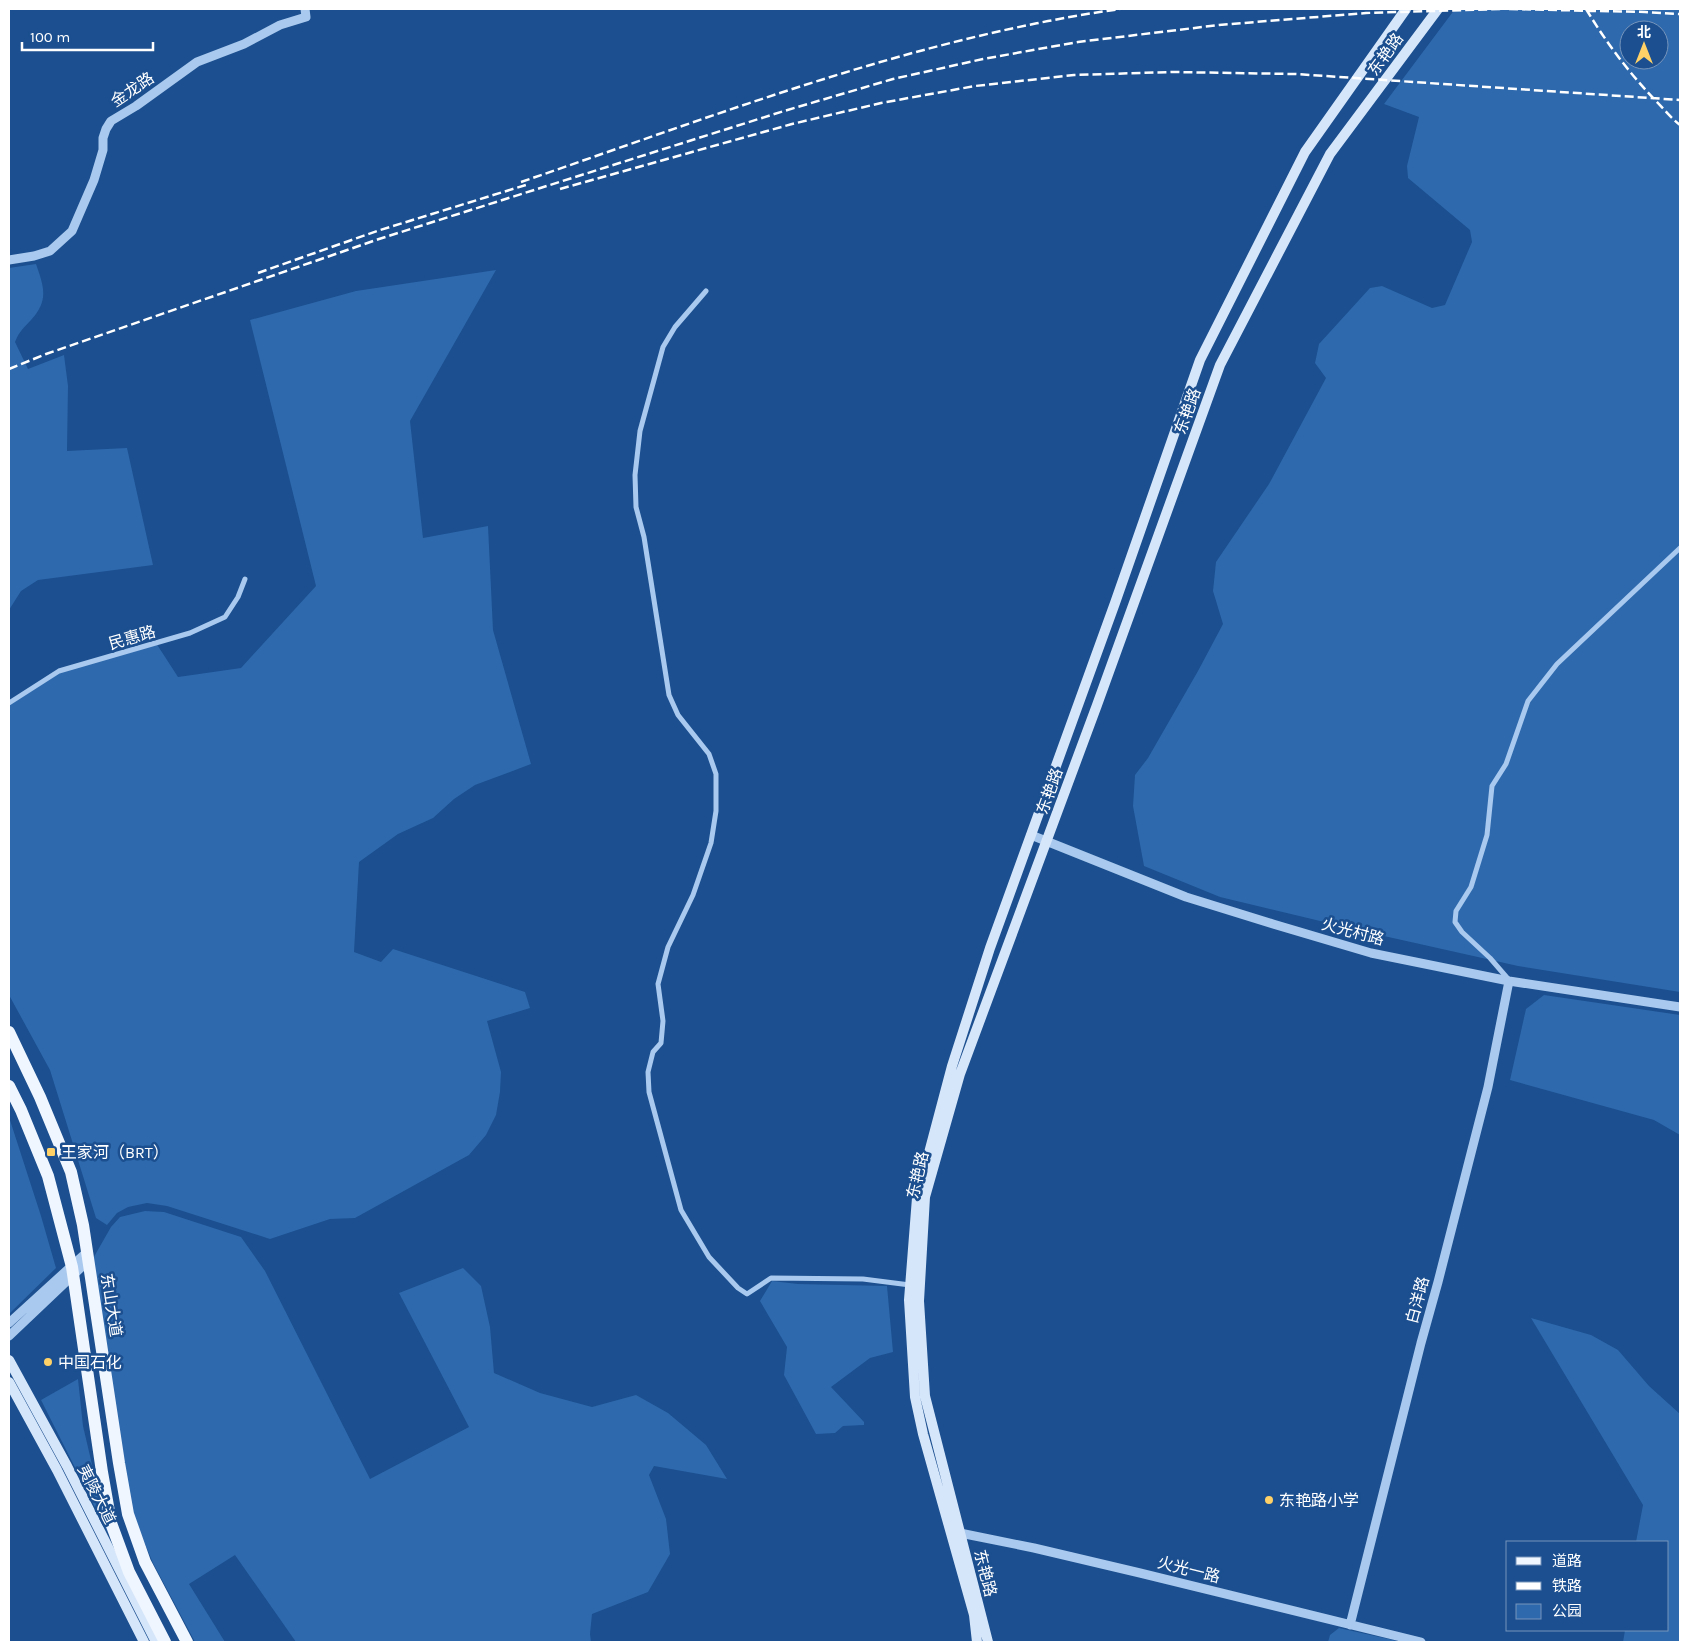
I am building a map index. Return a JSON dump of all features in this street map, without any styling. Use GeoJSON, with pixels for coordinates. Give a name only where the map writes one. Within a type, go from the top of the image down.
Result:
{"type":"FeatureCollection","features":[{"type":"Feature","properties":{"kind":"main road","name":"东艳路"},"geometry":{"type":"LineString","coordinates":[[978,1642],[974,1616],[925,1442],[915,1397],[909,1300],[916,1198],[952,1066],[990,948],[1116,603],[1200,360],[1305,152],[1406,9]]}},
{"type":"Feature","properties":{"kind":"main road","name":"东艳路"},"geometry":{"type":"LineString","coordinates":[[988,1642],[925,1396],[918,1301],[925,1197],[960,1074],[1220,365],[1330,154],[1438,9]]}},
{"type":"Feature","properties":{"kind":"main road","name":"东山大道"},"geometry":{"type":"LineString","coordinates":[[9,1032],[40,1097],[71,1172],[83,1225],[128,1514],[145,1562],[187,1642]]}},
{"type":"Feature","properties":{"kind":"main road","name":"东山大道"},"geometry":{"type":"LineString","coordinates":[[9,1086],[48,1176],[72,1271],[111,1523],[129,1572],[165,1642]]}},
{"type":"Feature","properties":{"kind":"main road","name":"夷陵大道"},"geometry":{"type":"LineString","coordinates":[[9,1360],[67,1466],[156,1642]]}},
{"type":"Feature","properties":{"kind":"main road","name":"夷陵大道"},"geometry":{"type":"LineString","coordinates":[[9,1382],[57,1470],[144,1642]]}},
{"type":"Feature","properties":{"kind":"street","name":"金龙路"},"geometry":{"type":"LineString","coordinates":[[9,260],[50,251],[72,231],[94,180],[103,150],[103,138],[111,121],[136,106],[197,62],[244,44],[280,25],[306,17],[305,9]]}},
{"type":"Feature","properties":{"kind":"street"},"geometry":{"type":"LineString","coordinates":[[706,291],[675,327],[663,347],[640,431],[635,475],[636,507],[644,537],[669,695],[678,715],[709,754],[716,774],[716,811],[711,843],[693,896],[668,947],[658,984],[663,1021],[661,1043],[653,1052],[648,1072],[649,1092],[681,1210],[709,1257],[738,1288],[747,1294],[771,1278],[862,1279],[910,1285]]}},
{"type":"Feature","properties":{"kind":"street"},"geometry":{"type":"LineString","coordinates":[[1509,981],[1485,952],[1462,932],[1455,922],[1456,911],[1471,887],[1487,835],[1492,786],[1506,764],[1528,701],[1542,681],[1557,664],[1680,548]]}},
{"type":"Feature","properties":{"kind":"street","name":"民惠路"},"geometry":{"type":"LineString","coordinates":[[9,703],[59,671],[190,633],[225,617],[238,597],[245,579]]}},
{"type":"Feature","properties":{"kind":"street","name":"火光村路"},"geometry":{"type":"LineString","coordinates":[[1031,836],[1186,897],[1371,952],[1509,981],[1680,1007]]}},
{"type":"Feature","properties":{"kind":"street","name":"白洋路"},"geometry":{"type":"LineString","coordinates":[[1350,1625],[1488,1087],[1509,981]]}},
{"type":"Feature","properties":{"kind":"street"},"geometry":{"type":"LineString","coordinates":[[9,1323],[88,1257]]}},
{"type":"Feature","properties":{"kind":"street"},"geometry":{"type":"LineString","coordinates":[[9,1336],[72,1271]]}},
{"type":"Feature","properties":{"kind":"street","name":"火光一路"},"geometry":{"type":"LineString","coordinates":[[950,1531],[1140,1572],[1421,1642]]}},
{"type":"Feature","properties":{"kind":"green space"},"geometry":{"type":"Polygon","coordinates":[[[1455,9],[1680,9],[1680,992],[1518,966],[1366,932],[1220,897],[1144,866],[1133,806],[1135,775],[1148,758],[1223,624],[1213,591],[1216,562],[1269,484],[1326,378],[1315,363],[1319,344],[1370,288],[1382,286],[1432,308],[1445,305],[1472,242],[1470,230],[1408,178],[1407,166],[1419,117],[1384,104],[1455,9]]]}},
{"type":"Feature","properties":{"kind":"green space"},"geometry":{"type":"Polygon","coordinates":[[[36,264],[43,287],[43,300],[37,313],[20,332],[15,342],[28,369],[64,355],[68,386],[67,451],[127,448],[153,565],[38,580],[21,591],[9,610],[9,268],[36,264]]]}},
{"type":"Feature","properties":{"kind":"green space"},"geometry":{"type":"Polygon","coordinates":[[[496,270],[410,421],[423,538],[488,526],[493,630],[531,764],[475,785],[454,799],[433,818],[398,834],[359,862],[354,952],[381,962],[393,949],[525,992],[530,1008],[487,1021],[501,1072],[496,1115],[486,1135],[469,1155],[355,1218],[330,1219],[270,1239],[167,1206],[147,1203],[128,1207],[117,1213],[107,1225],[96,1218],[50,1070],[9,995],[9,703],[59,671],[156,643],[178,677],[241,668],[316,586],[250,320],[356,291],[496,270]]]}},
{"type":"Feature","properties":{"kind":"green space"},"geometry":{"type":"Polygon","coordinates":[[[1544,995],[1680,1015],[1680,1135],[1654,1120],[1510,1080],[1526,1009],[1544,995]]]}},
{"type":"Feature","properties":{"kind":"green space"},"geometry":{"type":"Polygon","coordinates":[[[9,1117],[56,1268],[9,1314],[9,1117]]]}},
{"type":"Feature","properties":{"kind":"green space"},"geometry":{"type":"Polygon","coordinates":[[[145,1211],[164,1212],[241,1237],[265,1271],[370,1479],[469,1427],[399,1293],[463,1268],[481,1286],[490,1327],[494,1373],[540,1393],[592,1407],[636,1395],[668,1413],[706,1445],[727,1479],[654,1466],[649,1475],[666,1519],[670,1554],[648,1592],[592,1614],[591,1642],[296,1642],[235,1555],[189,1584],[225,1642],[195,1642],[153,1563],[132,1513],[91,1262],[111,1227],[120,1217],[145,1211]]]}},
{"type":"Feature","properties":{"kind":"green space"},"geometry":{"type":"Polygon","coordinates":[[[772,1281],[798,1284],[887,1286],[893,1352],[870,1358],[831,1387],[864,1422],[864,1425],[843,1426],[835,1433],[816,1434],[784,1375],[787,1347],[760,1301],[772,1281]]]}},
{"type":"Feature","properties":{"kind":"green space"},"geometry":{"type":"Polygon","coordinates":[[[1531,1318],[1591,1335],[1618,1350],[1649,1386],[1680,1414],[1680,1642],[1623,1642],[1625,1631],[1669,1631],[1669,1541],[1636,1541],[1643,1505],[1531,1318]]]}},
{"type":"Feature","properties":{"kind":"green space"},"geometry":{"type":"Polygon","coordinates":[[[78,1379],[83,1426],[112,1541],[41,1400],[78,1379]]]}},
{"type":"Feature","properties":{"kind":"green space"},"geometry":{"type":"Polygon","coordinates":[[[1339,1628],[1401,1642],[1328,1642],[1330,1635],[1339,1628]]]}},
{"type":"Feature","properties":{"kind":"railway"},"geometry":{"type":"LineString","coordinates":[[521,182],[742,105],[892,59],[967,39],[1043,22],[1120,9]]}},
{"type":"Feature","properties":{"kind":"railway"},"geometry":{"type":"LineString","coordinates":[[9,369],[46,354],[379,239],[784,111],[893,79],[983,59],[1078,42],[1219,25],[1366,13],[1501,9]]}},
{"type":"Feature","properties":{"kind":"railway"},"geometry":{"type":"LineString","coordinates":[[1509,9],[1680,14]]}},
{"type":"Feature","properties":{"kind":"railway"},"geometry":{"type":"LineString","coordinates":[[1586,9],[1627,68],[1680,125]]}},
{"type":"Feature","properties":{"kind":"railway"},"geometry":{"type":"LineString","coordinates":[[560,189],[792,124],[881,103],[975,86],[1074,75],[1172,72],[1295,74],[1680,100]]}},
{"type":"Feature","properties":{"kind":"railway"},"geometry":{"type":"LineString","coordinates":[[258,273],[377,231],[529,184]]}},
{"type":"Feature","properties":{"kind":"place","name":"王家河（BRT）"},"geometry":{"type":"Point","coordinates":[51,1152]}},
{"type":"Feature","properties":{"kind":"place","name":"中国石化"},"geometry":{"type":"Point","coordinates":[48,1362]}},
{"type":"Feature","properties":{"kind":"place","name":"东艳路小学"},"geometry":{"type":"Point","coordinates":[1269,1500]}}]}
